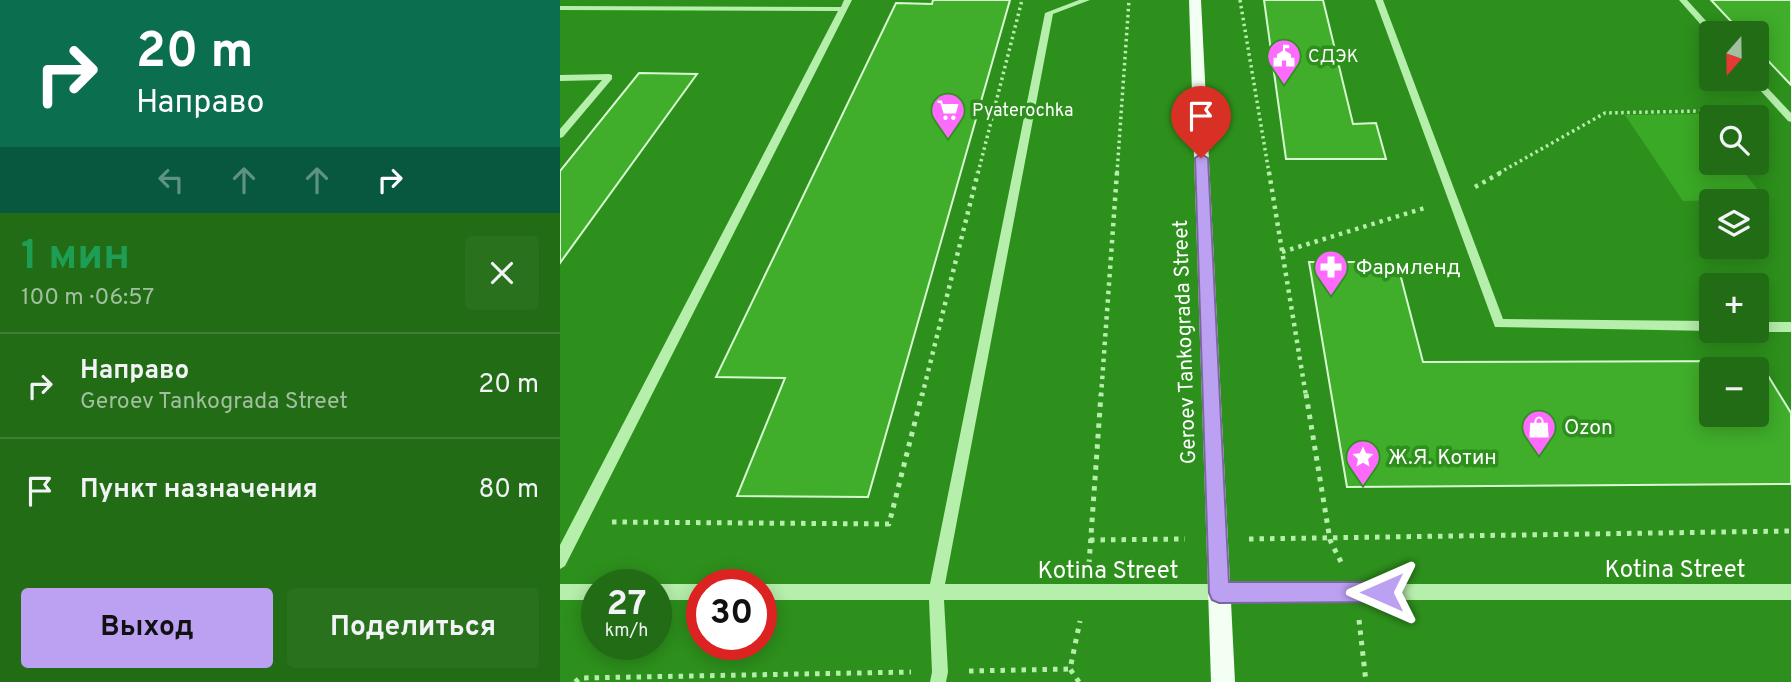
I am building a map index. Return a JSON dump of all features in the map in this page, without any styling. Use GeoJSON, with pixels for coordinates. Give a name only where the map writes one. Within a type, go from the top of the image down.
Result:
{"type":"FeatureCollection","features":[{"type":"Feature","properties":{"kind":"main road","name":"Geroev Tankograda Street"},"geometry":{"type":"LineString","coordinates":[[1195,0],[1223,682]]}},
{"type":"Feature","properties":{"kind":"street"},"geometry":{"type":"LineString","coordinates":[[936,593],[1049,13],[1086,0]]}},
{"type":"Feature","properties":{"kind":"street"},"geometry":{"type":"LineString","coordinates":[[1380,0],[1499,324],[1699,327]]}},
{"type":"Feature","properties":{"kind":"street"},"geometry":{"type":"LineString","coordinates":[[1683,0],[1702,21]]}},
{"type":"Feature","properties":{"kind":"street"},"geometry":{"type":"LineString","coordinates":[[560,8],[846,4],[560,561]]}},
{"type":"Feature","properties":{"kind":"street"},"geometry":{"type":"LineString","coordinates":[[560,78],[609,77],[560,135]]}},
{"type":"Feature","properties":{"kind":"street"},"geometry":{"type":"LineString","coordinates":[[1765,91],[1791,119]]}},
{"type":"Feature","properties":{"kind":"street"},"geometry":{"type":"LineString","coordinates":[[1769,327],[1791,327]]}},
{"type":"Feature","properties":{"kind":"street"},"geometry":{"type":"LineString","coordinates":[[560,592],[581,592]]}},
{"type":"Feature","properties":{"kind":"street","name":"Kotina Street"},"geometry":{"type":"LineString","coordinates":[[777,592],[1791,592]]}},
{"type":"Feature","properties":{"kind":"lane"},"geometry":{"type":"LineString","coordinates":[[936,593],[939,677]]}},
{"type":"Feature","properties":{"kind":"path"},"geometry":{"type":"LineString","coordinates":[[581,521],[889,524],[1022,0]]}},
{"type":"Feature","properties":{"kind":"path"},"geometry":{"type":"LineString","coordinates":[[1079,682],[1070,669],[1086,593],[1129,0]]}},
{"type":"Feature","properties":{"kind":"path"},"geometry":{"type":"LineString","coordinates":[[1240,0],[1330,540],[1355,592],[1366,682]]}},
{"type":"Feature","properties":{"kind":"path"},"geometry":{"type":"LineString","coordinates":[[1282,252],[1452,200],[1605,113],[1783,110]]}},
{"type":"Feature","properties":{"kind":"path"},"geometry":{"type":"LineString","coordinates":[[1090,540],[1330,540],[1791,531]]}},
{"type":"Feature","properties":{"kind":"path"},"geometry":{"type":"LineString","coordinates":[[575,682],[580,678],[939,677],[1070,669]]}},
{"type":"Feature","properties":{"kind":"green space"},"geometry":{"type":"Polygon","coordinates":[[[1699,114],[1699,175],[1746,175],[1757,189],[1699,189],[1699,201],[1683,201],[1625,115],[1699,114]]]}},
{"type":"Feature","properties":{"kind":"building"},"geometry":{"type":"Polygon","coordinates":[[[933,0],[1010,0],[868,497],[737,496],[785,378],[716,377],[896,3],[932,4],[933,0]]]}},
{"type":"Feature","properties":{"kind":"building"},"geometry":{"type":"Polygon","coordinates":[[[1264,0],[1323,0],[1353,124],[1376,123],[1386,159],[1286,159],[1264,0]]]}},
{"type":"Feature","properties":{"kind":"building"},"geometry":{"type":"Polygon","coordinates":[[[1711,0],[1791,0],[1791,85],[1769,62],[1769,21],[1731,21],[1711,0]]]}},
{"type":"Feature","properties":{"kind":"building"},"geometry":{"type":"Polygon","coordinates":[[[639,73],[697,74],[560,263],[560,171],[639,73]]]}},
{"type":"Feature","properties":{"kind":"building"},"geometry":{"type":"Polygon","coordinates":[[[1309,262],[1397,262],[1423,362],[1699,361],[1699,427],[1769,427],[1769,377],[1791,413],[1791,484],[1347,487],[1309,262]]]}},
{"type":"Feature","properties":{"kind":"place","name":"СДЭК"},"geometry":{"type":"Point","coordinates":[1284,86]}},
{"type":"Feature","properties":{"kind":"place","name":"Pyaterochka"},"geometry":{"type":"Point","coordinates":[948,140]}},
{"type":"Feature","properties":{"kind":"place","name":"Фармленд"},"geometry":{"type":"Point","coordinates":[1331,297]}},
{"type":"Feature","properties":{"kind":"place","name":"Ozon"},"geometry":{"type":"Point","coordinates":[1539,457]}},
{"type":"Feature","properties":{"kind":"place","name":"Ж.Я. Котин"},"geometry":{"type":"Point","coordinates":[1363,487]}},
{"type":"Feature","properties":{"kind":"route"},"geometry":{"type":"LineString","coordinates":[[1201,158],[1219,593],[1382,592]]}}]}
